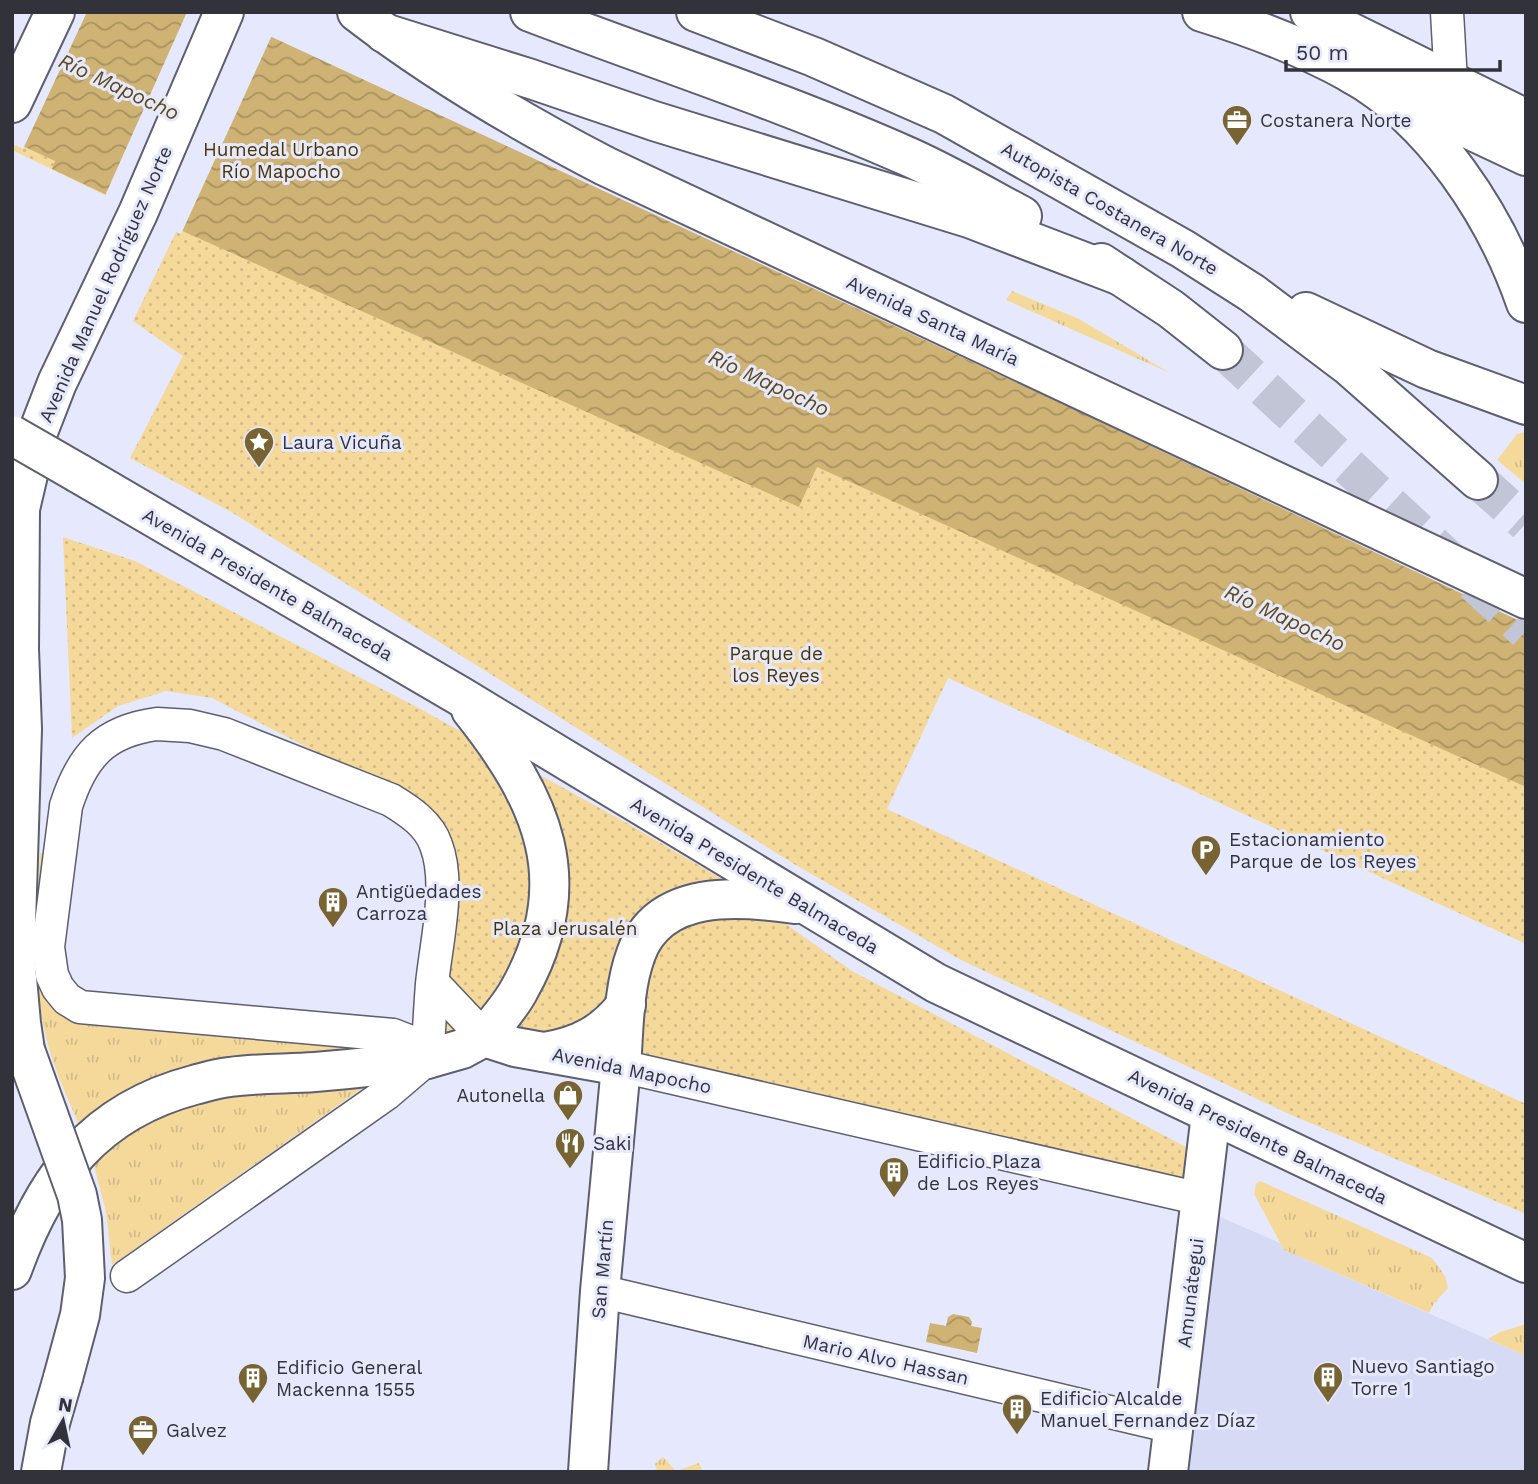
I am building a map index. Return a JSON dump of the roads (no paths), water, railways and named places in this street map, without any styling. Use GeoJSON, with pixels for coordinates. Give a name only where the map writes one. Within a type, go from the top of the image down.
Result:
{"type":"FeatureCollection","features":[{"type":"Feature","properties":{"kind":"main road"},"geometry":{"type":"LineString","coordinates":[[12,103],[55,12]]}},
{"type":"Feature","properties":{"kind":"main road","name":"Avenida Manuel Rodríguez Norte"},"geometry":{"type":"LineString","coordinates":[[41,1472],[50,1423],[80,1315],[85,1278],[82,1220],[77,1195],[25,1050],[15,956],[22,729],[19,649],[20,509],[38,432],[57,383],[138,213],[224,12]]}},
{"type":"Feature","properties":{"kind":"main road"},"geometry":{"type":"LineString","coordinates":[[530,12],[762,97],[911,158],[1026,218],[1121,276],[1171,309],[1223,351]]}},
{"type":"Feature","properties":{"kind":"main road","name":"Autopista Costanera Norte"},"geometry":{"type":"LineString","coordinates":[[696,12],[875,83],[944,114],[1182,249],[1252,293],[1349,366],[1479,480]]}},
{"type":"Feature","properties":{"kind":"main road"},"geometry":{"type":"LineString","coordinates":[[762,12],[875,83]]}},
{"type":"Feature","properties":{"kind":"main road"},"geometry":{"type":"LineString","coordinates":[[1202,12],[1277,38],[1526,156]]}},
{"type":"Feature","properties":{"kind":"main road"},"geometry":{"type":"LineString","coordinates":[[1310,12],[1526,119]]}},
{"type":"Feature","properties":{"kind":"main road"},"geometry":{"type":"LineString","coordinates":[[370,23],[654,121],[969,218],[1121,276]]}},
{"type":"Feature","properties":{"kind":"main road","name":"Avenida Santa María"},"geometry":{"type":"LineString","coordinates":[[370,23],[487,102],[605,166],[1526,599]]}},
{"type":"Feature","properties":{"kind":"main road"},"geometry":{"type":"LineString","coordinates":[[1352,74],[1408,116],[1451,164],[1489,219],[1526,303]]}},
{"type":"Feature","properties":{"kind":"main road"},"geometry":{"type":"LineString","coordinates":[[1182,249],[1333,326],[1403,358],[1526,405]]}},
{"type":"Feature","properties":{"kind":"main road","name":"Avenida Presidente Balmaceda"},"geometry":{"type":"LineString","coordinates":[[12,435],[460,696],[936,983],[1526,1263]]}},
{"type":"Feature","properties":{"kind":"main road"},"geometry":{"type":"LineString","coordinates":[[12,549],[20,509]]}},
{"type":"Feature","properties":{"kind":"main road"},"geometry":{"type":"LineString","coordinates":[[12,1270],[29,1226],[56,1178],[106,1126],[138,1106],[170,1091],[229,1077],[315,1072],[427,1059],[462,1049],[484,1037],[518,993],[531,968],[545,927],[551,881],[548,856],[536,812],[506,758],[460,696]]}},
{"type":"Feature","properties":{"kind":"main road","name":"San Martín"},"geometry":{"type":"LineString","coordinates":[[588,1472],[600,1291],[625,1005],[636,952],[644,936],[667,914],[679,907],[700,901],[723,899],[804,905]]}},
{"type":"Feature","properties":{"kind":"main road"},"geometry":{"type":"LineString","coordinates":[[544,1052],[579,1044],[595,1036],[617,1017],[625,1005]]}},
{"type":"Feature","properties":{"kind":"main road","name":"Avenida Mapocho"},"geometry":{"type":"LineString","coordinates":[[484,1037],[544,1052],[621,1066]]}},
{"type":"Feature","properties":{"kind":"main road","name":"Amunátegui"},"geometry":{"type":"LineString","coordinates":[[1168,1472],[1212,1114]]}},
{"type":"Feature","properties":{"kind":"street"},"geometry":{"type":"LineString","coordinates":[[1447,12],[1451,82]]}},
{"type":"Feature","properties":{"kind":"street"},"geometry":{"type":"LineString","coordinates":[[127,1276],[386,1094],[427,1059],[442,891],[440,856],[436,842],[429,830],[391,800],[224,734],[190,726],[157,724],[128,729],[102,744],[82,767],[66,806],[48,947],[52,975],[67,999],[80,1007],[393,1035],[411,1042],[427,1059]]}},
{"type":"Feature","properties":{"kind":"street"},"geometry":{"type":"LineString","coordinates":[[433,983],[484,1037]]}},
{"type":"Feature","properties":{"kind":"street","name":"Avenida Mapocho"},"geometry":{"type":"LineString","coordinates":[[621,1066],[1201,1199]]}},
{"type":"Feature","properties":{"kind":"street","name":"Mario Alvo Hassan"},"geometry":{"type":"LineString","coordinates":[[600,1291],[1173,1427]]}},
{"type":"Feature","properties":{"kind":"water","name":"Humedal Urbano Río Mapocho"},"geometry":{"type":"Polygon","coordinates":[[[12,12],[218,12],[1069,407],[1526,624],[1526,787],[817,467],[799,507],[178,229],[52,169],[55,161],[12,141],[12,12]]]}},
{"type":"Feature","properties":{"kind":"water"},"geometry":{"type":"Polygon","coordinates":[[[953,1314],[969,1317],[971,1326],[982,1328],[977,1353],[926,1342],[930,1323],[946,1326],[948,1317],[953,1314]]]}},
{"type":"Feature","properties":{"kind":"tunnel"},"geometry":{"type":"LineString","coordinates":[[1223,350],[1526,631]]}},
{"type":"Feature","properties":{"kind":"tunnel"},"geometry":{"type":"LineString","coordinates":[[1478,480],[1526,523]]}},
{"type":"Feature","properties":{"kind":"place","name":"Costanera Norte"},"geometry":{"type":"Point","coordinates":[1237,147]}},
{"type":"Feature","properties":{"kind":"place","name":"Laura Vicuña"},"geometry":{"type":"Point","coordinates":[259,469]}},
{"type":"Feature","properties":{"kind":"place","name":"Estacionamiento Parque de los Reyes"},"geometry":{"type":"Point","coordinates":[1206,877]}},
{"type":"Feature","properties":{"kind":"place","name":"Antigüedades Carroza"},"geometry":{"type":"Point","coordinates":[333,929]}},
{"type":"Feature","properties":{"kind":"place","name":"Autonella"},"geometry":{"type":"Point","coordinates":[568,1122]}},
{"type":"Feature","properties":{"kind":"place","name":"Saki"},"geometry":{"type":"Point","coordinates":[570,1170]}},
{"type":"Feature","properties":{"kind":"place","name":"Edificio Plaza de Los Reyes"},"geometry":{"type":"Point","coordinates":[894,1199]}},
{"type":"Feature","properties":{"kind":"place","name":"Nuevo Santiago Torre 1"},"geometry":{"type":"Point","coordinates":[1328,1404]}},
{"type":"Feature","properties":{"kind":"place","name":"Edificio General Mackenna 1555"},"geometry":{"type":"Point","coordinates":[253,1405]}},
{"type":"Feature","properties":{"kind":"place","name":"Edificio Alcalde Manuel Fernandez Díaz"},"geometry":{"type":"Point","coordinates":[1017,1436]}},
{"type":"Feature","properties":{"kind":"place","name":"Galvez"},"geometry":{"type":"Point","coordinates":[143,1457]}},
{"type":"Feature","properties":{"kind":"water label","name":"Río Mapocho"},"geometry":{"type":"Point","coordinates":[119,87]}},
{"type":"Feature","properties":{"kind":"water label","name":"Río Mapocho"},"geometry":{"type":"Point","coordinates":[769,383]}},
{"type":"Feature","properties":{"kind":"water label","name":"Río Mapocho"},"geometry":{"type":"Point","coordinates":[1285,618]}},
{"type":"Feature","properties":{"kind":"park label","name":"Parque de los Reyes"},"geometry":{"type":"Point","coordinates":[776,664]}},
{"type":"Feature","properties":{"kind":"park label","name":"Plaza Jerusalén"},"geometry":{"type":"Point","coordinates":[565,928]}}]}
